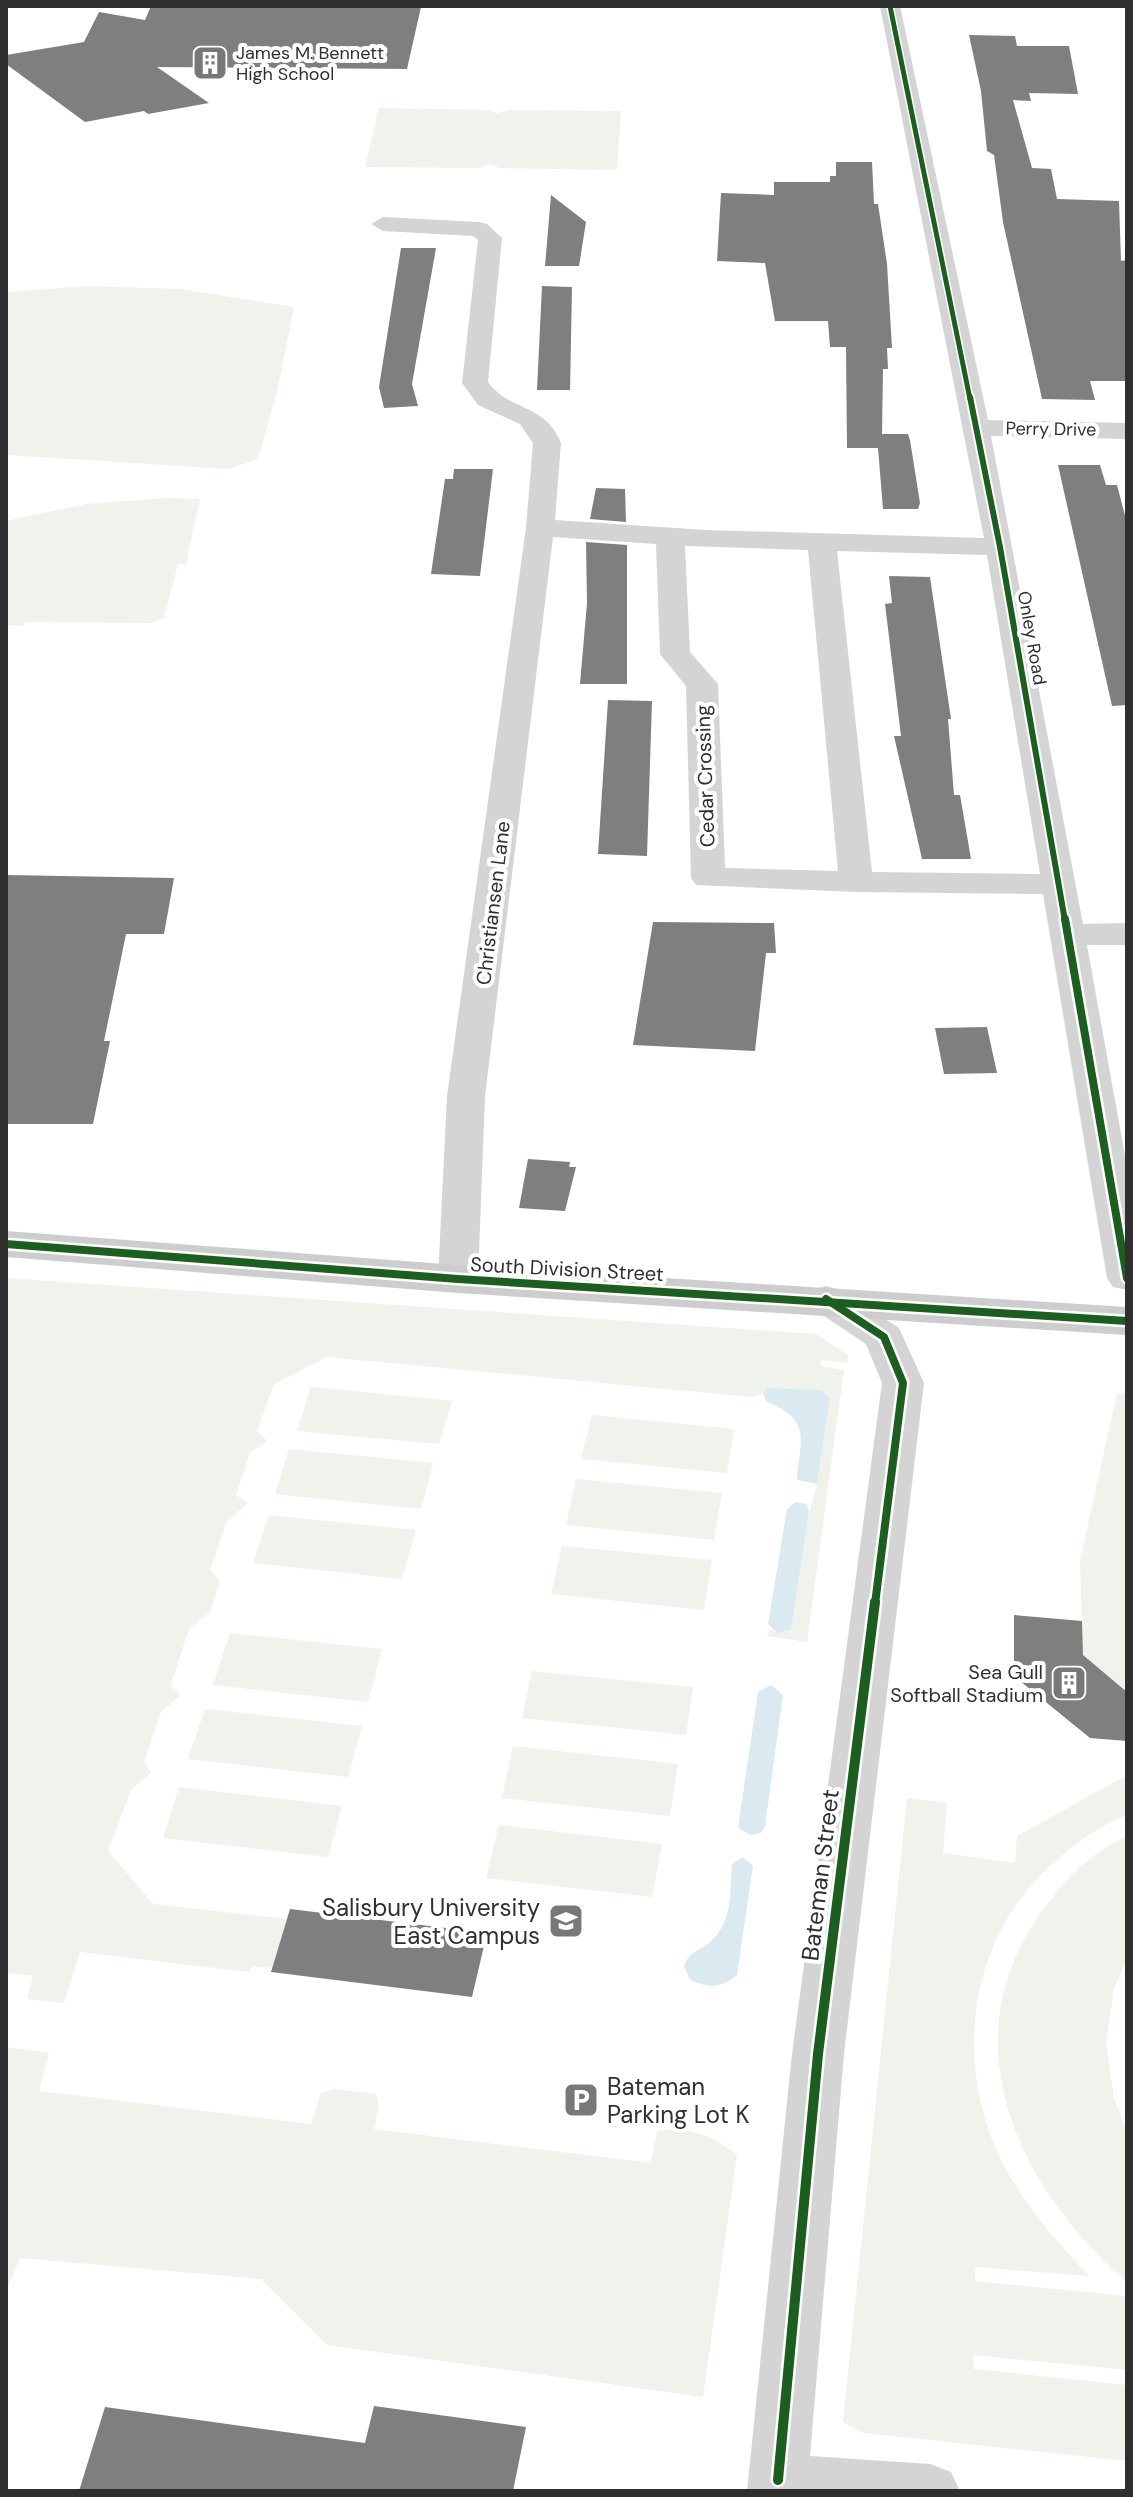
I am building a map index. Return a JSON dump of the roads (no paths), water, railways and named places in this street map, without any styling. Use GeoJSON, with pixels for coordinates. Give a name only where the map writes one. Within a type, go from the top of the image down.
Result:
{"type":"FeatureCollection","features":[{"type":"Feature","properties":{"kind":"street","name":"Onley Road"},"geometry":{"type":"LineString","coordinates":[[890,6],[1000,547],[1127,1278]]}},
{"type":"Feature","properties":{"kind":"street"},"geometry":{"type":"LineString","coordinates":[[383,224],[479,229],[490,238],[475,383],[489,400],[524,414],[543,431],[547,443],[540,528],[670,537],[1000,547]]}},
{"type":"Feature","properties":{"kind":"street","name":"Perry Drive"},"geometry":{"type":"LineString","coordinates":[[974,428],[1127,431]]}},
{"type":"Feature","properties":{"kind":"street","name":"Christiansen Lane"},"geometry":{"type":"LineString","coordinates":[[458,1279],[466,1096],[540,528]]}},
{"type":"Feature","properties":{"kind":"street","name":"Cedar Crossing"},"geometry":{"type":"LineString","coordinates":[[670,537],[675,654],[702,684],[708,878],[1058,884]]}},
{"type":"Feature","properties":{"kind":"street"},"geometry":{"type":"LineString","coordinates":[[822,542],[856,882]]}},
{"type":"Feature","properties":{"kind":"street"},"geometry":{"type":"LineString","coordinates":[[1068,935],[1127,934]]}},
{"type":"Feature","properties":{"kind":"street","name":"South Division Street"},"geometry":{"type":"LineString","coordinates":[[6,1244],[458,1279],[826,1299],[1127,1321]]}},
{"type":"Feature","properties":{"kind":"street","name":"Bateman Street"},"geometry":{"type":"LineString","coordinates":[[777,2486],[818,2054],[903,1383],[884,1337],[826,1299]]}},
{"type":"Feature","properties":{"kind":"street"},"geometry":{"type":"LineString","coordinates":[[777,2486],[930,2491]]}},
{"type":"Feature","properties":{"kind":"place","name":"James M. Bennett High School"},"geometry":{"type":"Point","coordinates":[210,63]}},
{"type":"Feature","properties":{"kind":"place","name":"Sea Gull Softball Stadium"},"geometry":{"type":"Point","coordinates":[1069,1683]}},
{"type":"Feature","properties":{"kind":"place","name":"Salisbury University East Campus"},"geometry":{"type":"Point","coordinates":[566,1921]}},
{"type":"Feature","properties":{"kind":"place","name":"Bateman Parking Lot K"},"geometry":{"type":"Point","coordinates":[581,2100]}}]}
